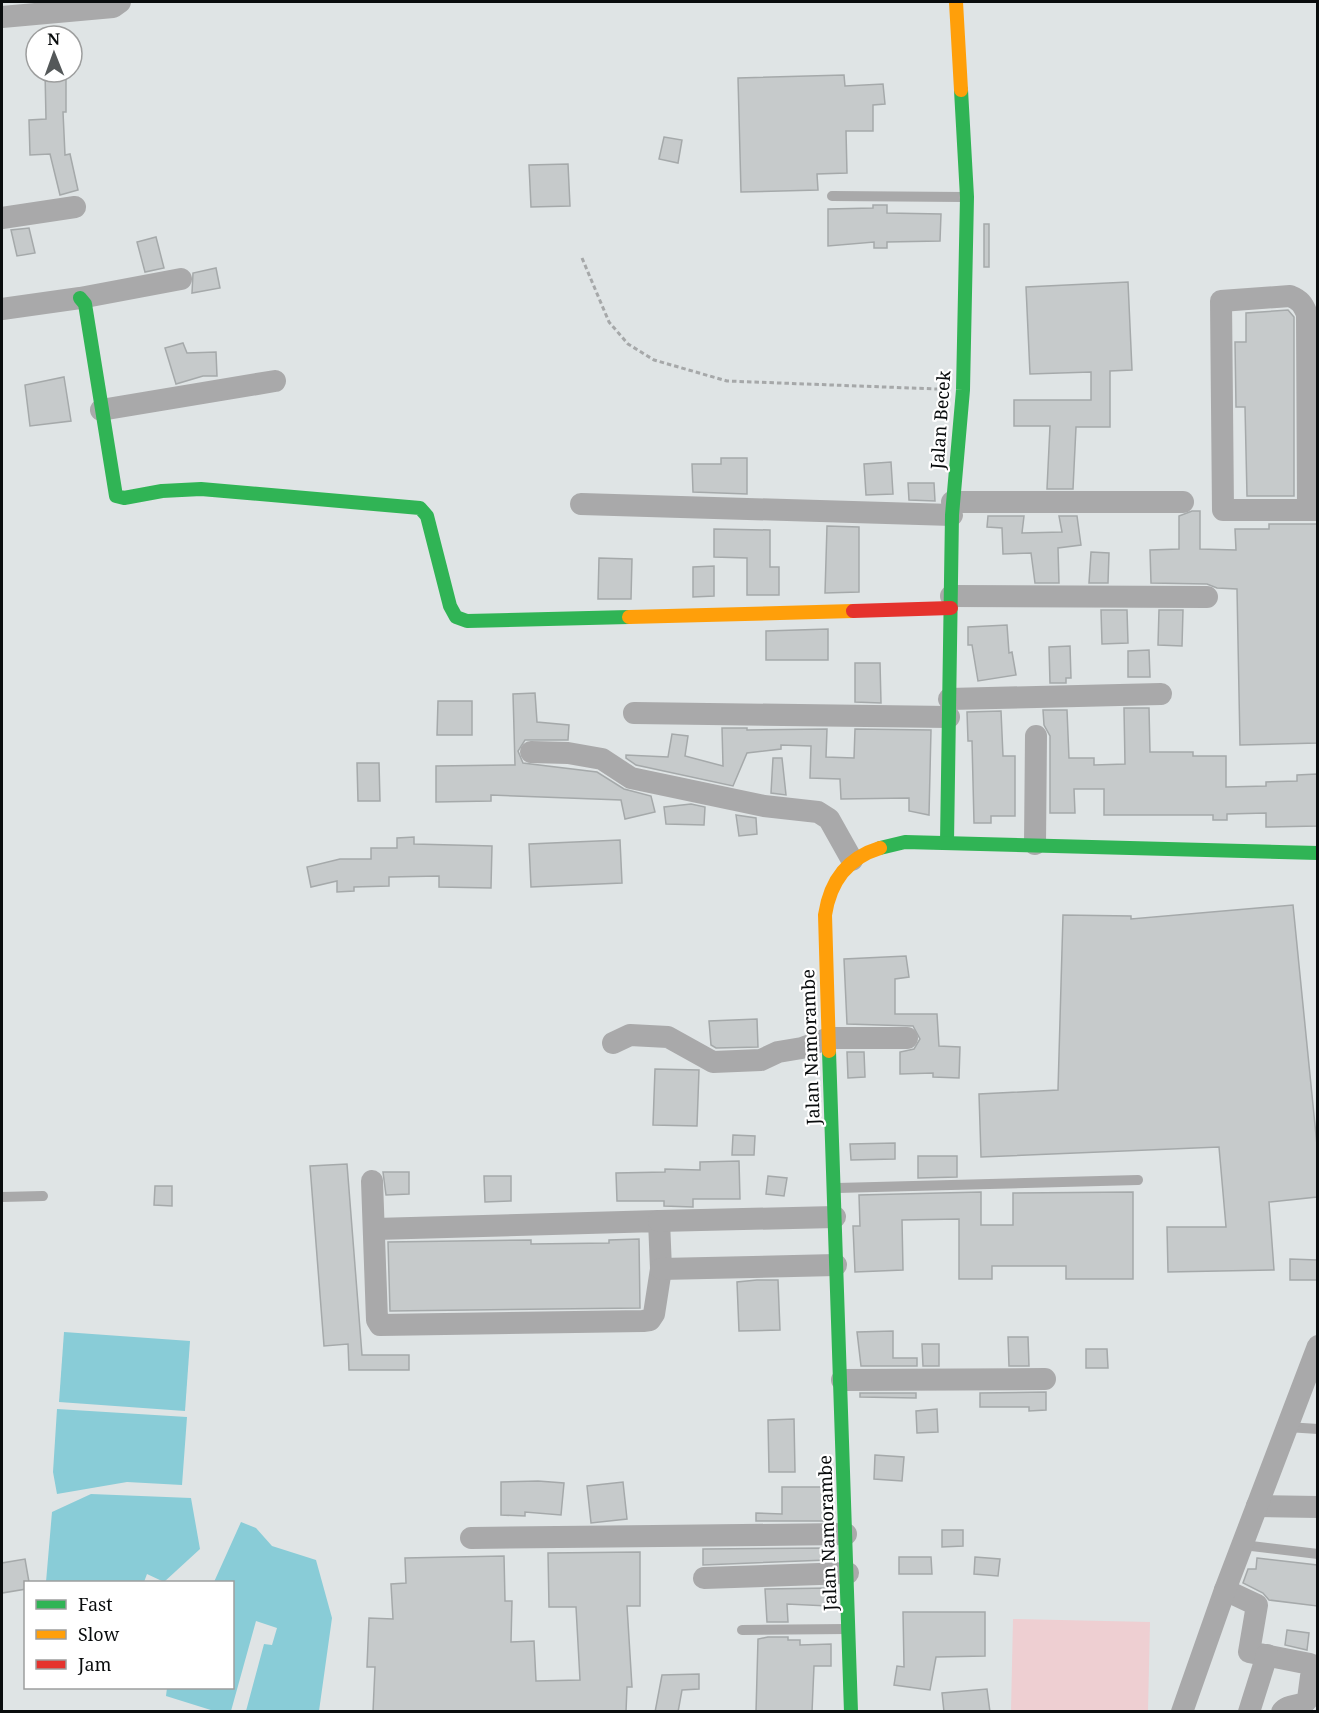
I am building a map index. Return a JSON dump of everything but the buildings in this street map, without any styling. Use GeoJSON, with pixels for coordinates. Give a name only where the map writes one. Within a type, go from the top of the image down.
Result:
{"type":"FeatureCollection","features":[{"type":"Feature","properties":{"kind":"street"},"geometry":{"type":"LineString","coordinates":[[2,17],[113,7],[120,2]]}},
{"type":"Feature","properties":{"kind":"street","name":"Jalan Becek"},"geometry":{"type":"LineString","coordinates":[[947,842],[952,508],[963,390],[967,196],[956,2]]}},
{"type":"Feature","properties":{"kind":"street"},"geometry":{"type":"LineString","coordinates":[[2,218],[75,207]]}},
{"type":"Feature","properties":{"kind":"street"},"geometry":{"type":"LineString","coordinates":[[2,309],[80,298],[181,279]]}},
{"type":"Feature","properties":{"kind":"street"},"geometry":{"type":"LineString","coordinates":[[1290,296],[1299,300],[1304,307],[1307,314],[1313,510],[1223,510],[1221,301],[1290,296]]}},
{"type":"Feature","properties":{"kind":"street"},"geometry":{"type":"LineString","coordinates":[[80,298],[85,304],[116,496],[123,498],[180,488],[204,487],[227,492],[420,508],[427,516],[450,606],[456,617],[467,621],[951,602],[1207,597]]}},
{"type":"Feature","properties":{"kind":"street"},"geometry":{"type":"LineString","coordinates":[[101,410],[275,381]]}},
{"type":"Feature","properties":{"kind":"street"},"geometry":{"type":"LineString","coordinates":[[581,504],[952,508],[1183,502]]}},
{"type":"Feature","properties":{"kind":"street"},"geometry":{"type":"LineString","coordinates":[[634,713],[949,708],[1161,694]]}},
{"type":"Feature","properties":{"kind":"street"},"geometry":{"type":"LineString","coordinates":[[1035,844],[1036,736]]}},
{"type":"Feature","properties":{"kind":"street"},"geometry":{"type":"LineString","coordinates":[[531,752],[568,753],[602,759],[631,778],[764,806],[818,812],[829,819],[852,860]]}},
{"type":"Feature","properties":{"kind":"street","name":"Jalan Namorambe"},"geometry":{"type":"LineString","coordinates":[[851,1712],[825,901],[832,882],[852,860],[881,846],[905,842],[1317,853]]}},
{"type":"Feature","properties":{"kind":"street"},"geometry":{"type":"LineString","coordinates":[[613,1043],[630,1035],[650,1034],[681,1042],[713,1062],[751,1062],[829,1038],[907,1038]]}},
{"type":"Feature","properties":{"kind":"street"},"geometry":{"type":"LineString","coordinates":[[372,1181],[377,1320],[380,1325],[650,1320],[654,1314],[661,1269],[659,1221]]}},
{"type":"Feature","properties":{"kind":"street"},"geometry":{"type":"LineString","coordinates":[[375,1229],[835,1217]]}},
{"type":"Feature","properties":{"kind":"street"},"geometry":{"type":"LineString","coordinates":[[661,1269],[836,1265]]}},
{"type":"Feature","properties":{"kind":"street"},"geometry":{"type":"LineString","coordinates":[[1182,1712],[1225,1590],[1317,1346]]}},
{"type":"Feature","properties":{"kind":"street"},"geometry":{"type":"LineString","coordinates":[[842,1380],[1046,1379]]}},
{"type":"Feature","properties":{"kind":"street"},"geometry":{"type":"LineString","coordinates":[[1257,1506],[1317,1507]]}},
{"type":"Feature","properties":{"kind":"street"},"geometry":{"type":"LineString","coordinates":[[471,1539],[846,1534]]}},
{"type":"Feature","properties":{"kind":"street"},"geometry":{"type":"LineString","coordinates":[[704,1578],[848,1573]]}},
{"type":"Feature","properties":{"kind":"street"},"geometry":{"type":"LineString","coordinates":[[1225,1590],[1256,1603],[1249,1652],[1305,1662],[1312,1669],[1305,1702],[1286,1707],[1282,1712]]}},
{"type":"Feature","properties":{"kind":"street"},"geometry":{"type":"LineString","coordinates":[[1250,1712],[1267,1655]]}},
{"type":"Feature","properties":{"kind":"lane"},"geometry":{"type":"LineString","coordinates":[[832,195],[967,196]]}},
{"type":"Feature","properties":{"kind":"lane"},"geometry":{"type":"LineString","coordinates":[[834,1188],[1138,1180]]}},
{"type":"Feature","properties":{"kind":"lane"},"geometry":{"type":"LineString","coordinates":[[2,1197],[43,1196]]}},
{"type":"Feature","properties":{"kind":"lane"},"geometry":{"type":"LineString","coordinates":[[1287,1427],[1317,1429]]}},
{"type":"Feature","properties":{"kind":"lane"},"geometry":{"type":"LineString","coordinates":[[1243,1545],[1317,1554]]}},
{"type":"Feature","properties":{"kind":"lane"},"geometry":{"type":"LineString","coordinates":[[742,1630],[849,1629]]}},
{"type":"Feature","properties":{"kind":"path"},"geometry":{"type":"LineString","coordinates":[[582,258],[609,322],[628,344],[654,360],[727,381],[963,390]]}},
{"type":"Feature","properties":{"kind":"shaded area"},"geometry":{"type":"Polygon","coordinates":[[[1013,1619],[1150,1622],[1148,1711],[1011,1711],[1013,1619]]]}},
{"type":"Feature","properties":{"kind":"water"},"geometry":{"type":"Polygon","coordinates":[[[64,1332],[190,1341],[185,1411],[59,1402],[64,1332]]]}},
{"type":"Feature","properties":{"kind":"water"},"geometry":{"type":"Polygon","coordinates":[[[57,1409],[187,1417],[182,1485],[127,1482],[57,1494],[53,1472],[57,1409]]]}},
{"type":"Feature","properties":{"kind":"water"},"geometry":{"type":"Polygon","coordinates":[[[91,1494],[191,1498],[200,1549],[165,1581],[147,1574],[144,1581],[46,1581],[52,1512],[91,1494]]]}},
{"type":"Feature","properties":{"kind":"water"},"geometry":{"type":"Polygon","coordinates":[[[241,1522],[256,1528],[272,1546],[316,1560],[332,1618],[319,1711],[246,1711],[264,1644],[272,1645],[277,1628],[256,1621],[231,1711],[214,1711],[166,1696],[167,1689],[234,1689],[234,1581],[214,1581],[241,1522]]]}},
{"type":"Feature","properties":{"kind":"traffic: fast"},"geometry":{"type":"LineString","coordinates":[[947,842],[952,515],[963,390],[967,197],[961,90]]}},
{"type":"Feature","properties":{"kind":"traffic: fast"},"geometry":{"type":"LineString","coordinates":[[80,298],[85,304],[116,496],[124,498],[162,491],[201,489],[420,508],[427,516],[450,606],[456,617],[467,621],[629,617]]}},
{"type":"Feature","properties":{"kind":"traffic: fast"},"geometry":{"type":"LineString","coordinates":[[880,848],[905,842],[1318,853]]}},
{"type":"Feature","properties":{"kind":"traffic: fast"},"geometry":{"type":"LineString","coordinates":[[829,1051],[851,1712]]}},
{"type":"Feature","properties":{"kind":"traffic: slow"},"geometry":{"type":"LineString","coordinates":[[956,2],[961,90]]}},
{"type":"Feature","properties":{"kind":"traffic: slow"},"geometry":{"type":"LineString","coordinates":[[629,617],[853,611]]}},
{"type":"Feature","properties":{"kind":"traffic: slow"},"geometry":{"type":"LineString","coordinates":[[829,1051],[825,915],[827,903],[836,882],[849,865],[868,852],[880,848]]}},
{"type":"Feature","properties":{"kind":"traffic: jam"},"geometry":{"type":"LineString","coordinates":[[853,611],[951,608]]}}]}
